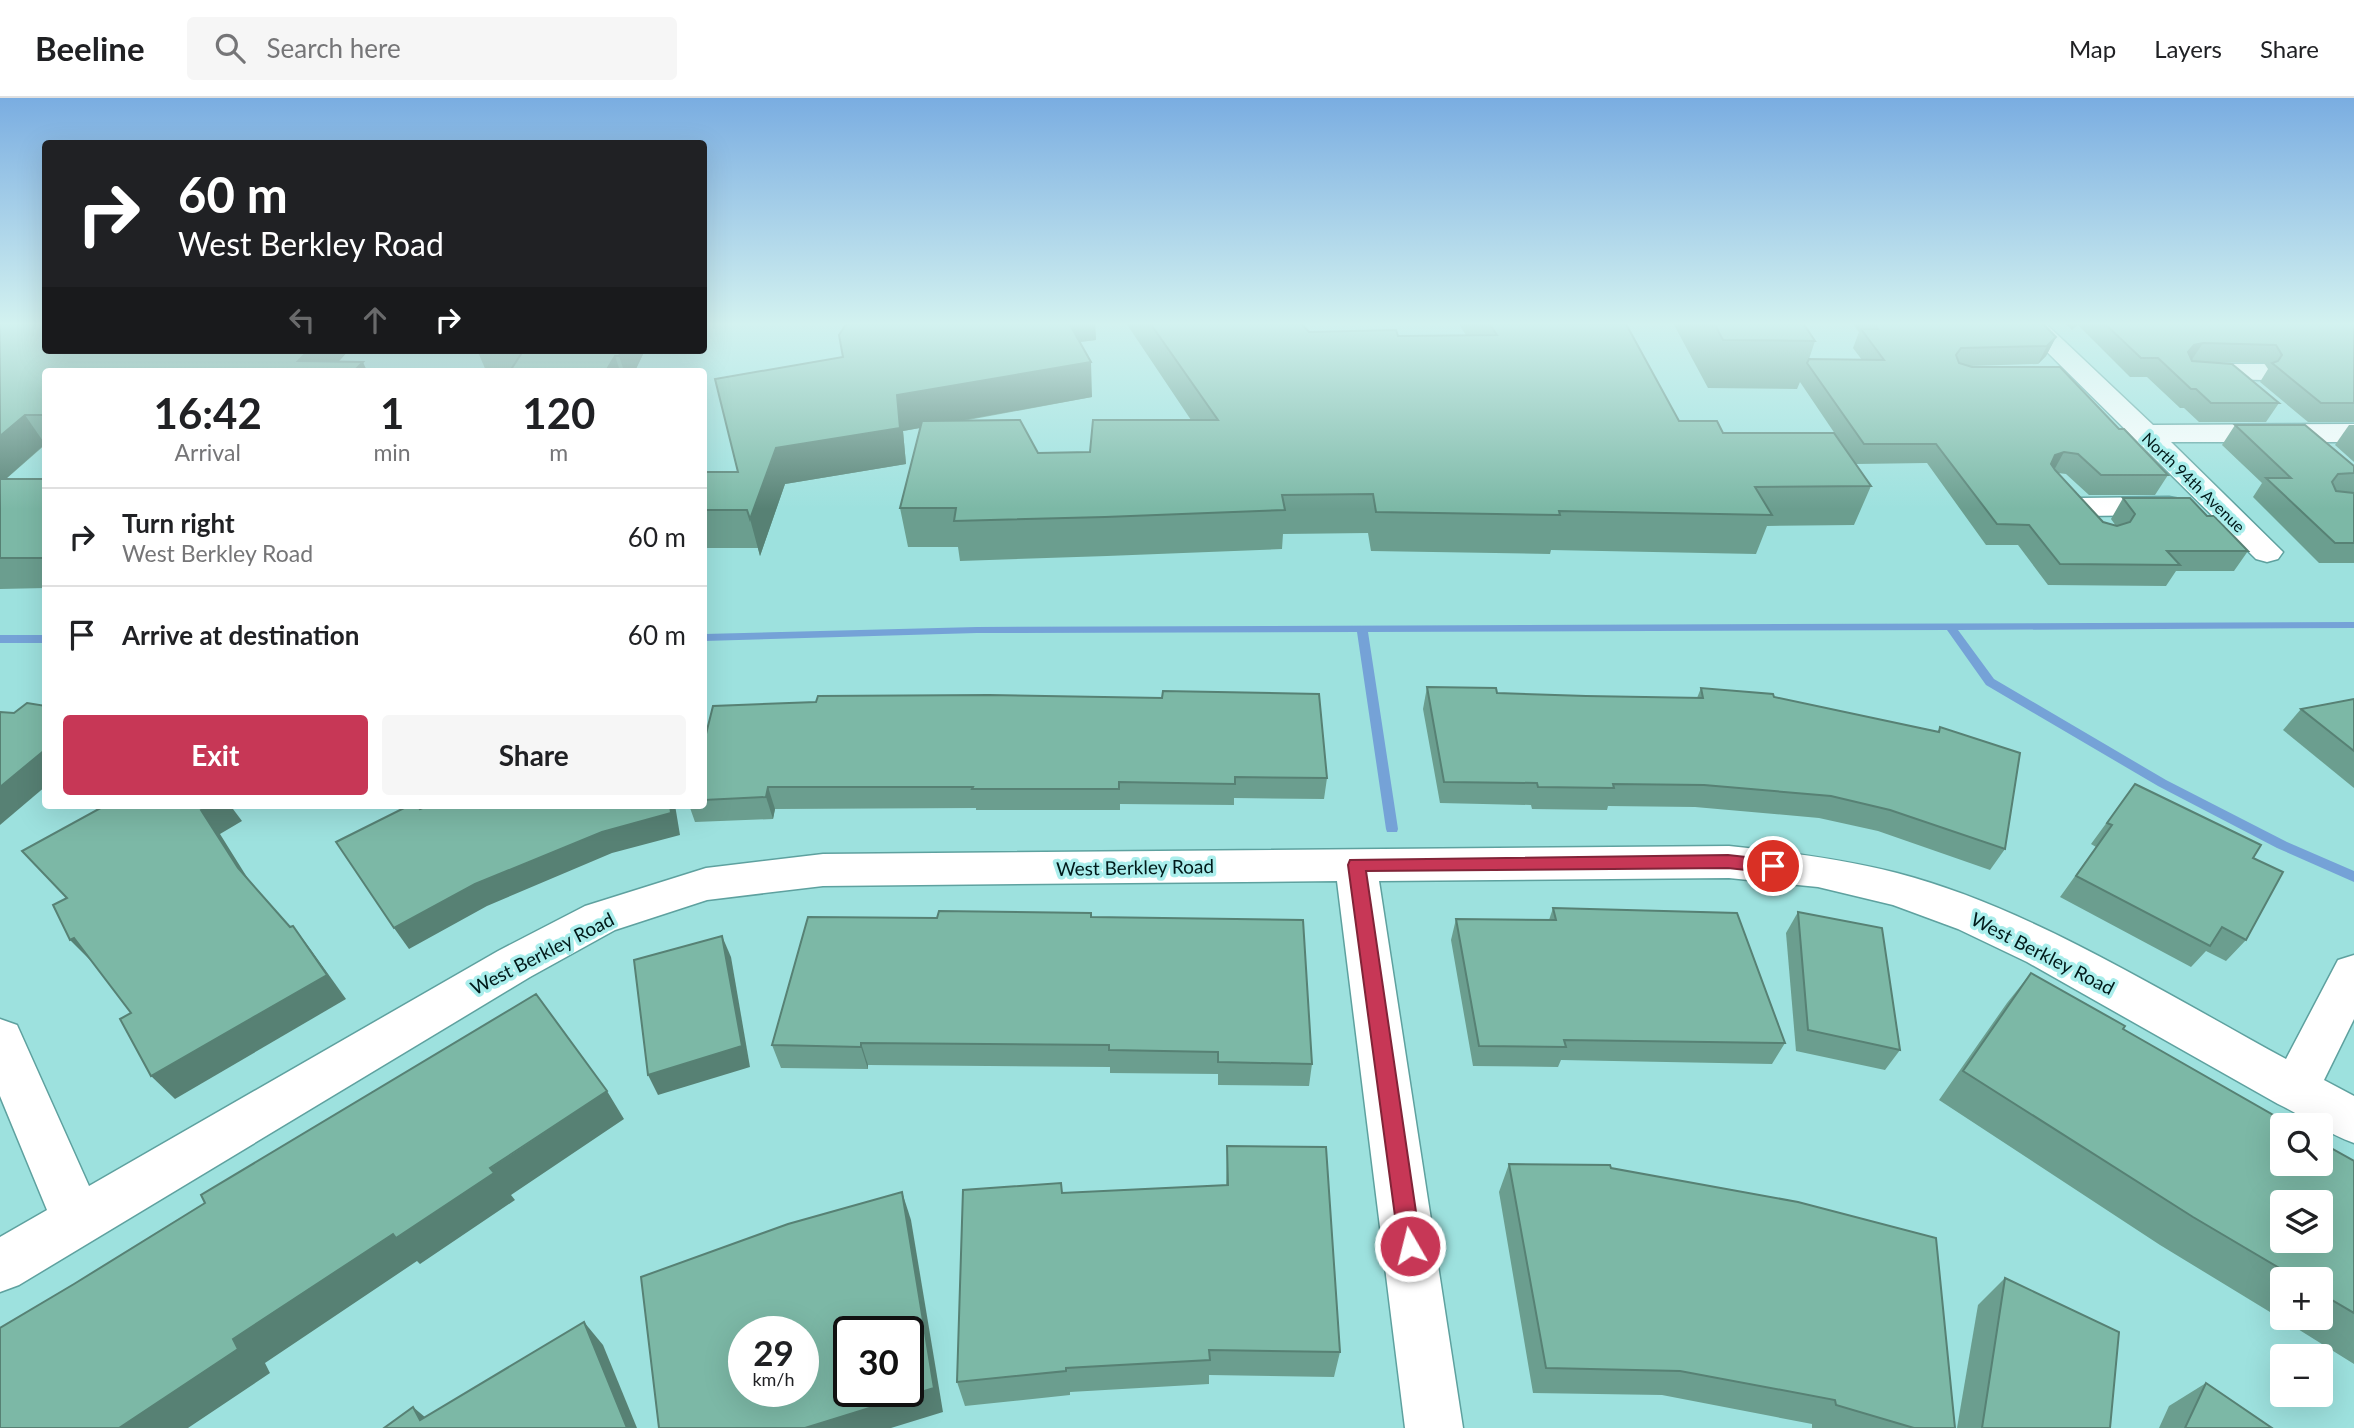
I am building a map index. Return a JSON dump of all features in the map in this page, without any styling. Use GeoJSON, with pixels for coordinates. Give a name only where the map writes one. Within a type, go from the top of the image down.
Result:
{"type":"FeatureCollection","features":[{"type":"Feature","properties":{"kind":"street","name":"North 94th Avenue"},"geometry":{"type":"LineString","coordinates":[[2094,385],[2267,552]]}},
{"type":"Feature","properties":{"kind":"street"},"geometry":{"type":"LineString","coordinates":[[2252,385],[2264,392],[2300,433],[2327,456]]}},
{"type":"Feature","properties":{"kind":"street"},"geometry":{"type":"LineString","coordinates":[[2144,434],[2354,433]]}},
{"type":"Feature","properties":{"kind":"street"},"geometry":{"type":"LineString","coordinates":[[2057,482],[2105,534]]}},
{"type":"Feature","properties":{"kind":"street"},"geometry":{"type":"LineString","coordinates":[[2080,507],[2219,506]]}},
{"type":"Feature","properties":{"kind":"street","name":"West Berkley Road"},"geometry":{"type":"LineString","coordinates":[[0,1266],[514,964],[600,918],[706,884],[823,870],[1728,862],[1818,871],[1899,890],[1973,916],[2043,949],[2295,1089]]}},
{"type":"Feature","properties":{"kind":"street"},"geometry":{"type":"LineString","coordinates":[[1356,865],[1434,1428]]}},
{"type":"Feature","properties":{"kind":"street"},"geometry":{"type":"LineString","coordinates":[[2354,973],[2295,1089],[2354,1121]]}},
{"type":"Feature","properties":{"kind":"street"},"geometry":{"type":"LineString","coordinates":[[0,1040],[77,1219]]}},
{"type":"Feature","properties":{"kind":"building"},"geometry":{"type":"Polygon","coordinates":[[[0,385],[42,385],[42,415],[25,415],[0,436],[0,385]]]}},
{"type":"Feature","properties":{"kind":"building"},"geometry":{"type":"Polygon","coordinates":[[[717,385],[955,385],[897,395],[900,428],[776,448],[750,519],[747,510],[707,510],[707,472],[738,472],[717,385]]]}},
{"type":"Feature","properties":{"kind":"building"},"geometry":{"type":"Polygon","coordinates":[[[1194,385],[1659,385],[1679,421],[1717,421],[1723,433],[1834,433],[1871,486],[1755,487],[1772,515],[1559,511],[1560,515],[1376,512],[1373,494],[1282,495],[1285,510],[1105,517],[954,521],[956,508],[900,508],[922,421],[1020,420],[1038,453],[1090,452],[1093,420],[1218,420],[1194,385]]]}},
{"type":"Feature","properties":{"kind":"building"},"geometry":{"type":"Polygon","coordinates":[[[1823,385],[2077,385],[2168,475],[2101,475],[2078,454],[2064,452],[2055,455],[2051,464],[2055,470],[2103,522],[2117,526],[2130,522],[2135,514],[2123,498],[2190,498],[2207,516],[2214,516],[2248,551],[2167,551],[2180,565],[2060,564],[2029,525],[1997,524],[1936,444],[1864,444],[1823,385]]]}},
{"type":"Feature","properties":{"kind":"building"},"geometry":{"type":"Polygon","coordinates":[[[2187,385],[2257,385],[2279,403],[2211,403],[2196,389],[2187,385]]]}},
{"type":"Feature","properties":{"kind":"building"},"geometry":{"type":"Polygon","coordinates":[[[2299,385],[2354,385],[2354,403],[2321,403],[2299,385]]]}},
{"type":"Feature","properties":{"kind":"building"},"geometry":{"type":"Polygon","coordinates":[[[2235,425],[2305,425],[2354,466],[2354,473],[2338,474],[2332,482],[2336,491],[2354,493],[2354,543],[2335,543],[2266,478],[2291,478],[2235,425]]]}},
{"type":"Feature","properties":{"kind":"building"},"geometry":{"type":"Polygon","coordinates":[[[0,479],[42,479],[42,558],[0,558],[0,479]]]}},
{"type":"Feature","properties":{"kind":"building"},"geometry":{"type":"Polygon","coordinates":[[[1427,687],[1496,688],[1497,693],[1703,698],[1701,688],[1773,694],[1774,697],[1939,732],[1940,727],[2020,753],[2005,849],[1890,810],[1831,796],[1704,785],[1613,784],[1614,788],[1538,787],[1537,783],[1444,782],[1427,687]]]}},
{"type":"Feature","properties":{"kind":"building"},"geometry":{"type":"Polygon","coordinates":[[[1163,691],[1319,694],[1327,778],[1235,777],[1235,784],[1119,782],[1119,789],[768,787],[766,797],[707,800],[707,730],[713,706],[816,702],[818,696],[1162,698],[1163,691]]]}},
{"type":"Feature","properties":{"kind":"building"},"geometry":{"type":"Polygon","coordinates":[[[2354,699],[2354,751],[2301,709],[2354,699]]]}},
{"type":"Feature","properties":{"kind":"building"},"geometry":{"type":"Polygon","coordinates":[[[27,703],[42,705],[42,752],[0,787],[0,712],[14,713],[27,703]]]}},
{"type":"Feature","properties":{"kind":"building"},"geometry":{"type":"Polygon","coordinates":[[[2135,784],[2261,845],[2253,858],[2283,872],[2246,940],[2222,927],[2210,946],[2076,876],[2112,825],[2107,823],[2135,784]]]}},
{"type":"Feature","properties":{"kind":"building"},"geometry":{"type":"Polygon","coordinates":[[[99,809],[203,809],[238,868],[290,927],[293,926],[327,975],[151,1076],[120,1019],[131,1013],[74,938],[70,940],[53,905],[67,898],[22,851],[99,809]]]}},
{"type":"Feature","properties":{"kind":"building"},"geometry":{"type":"Polygon","coordinates":[[[402,809],[670,809],[671,813],[602,832],[475,884],[394,928],[336,842],[402,809]]]}},
{"type":"Feature","properties":{"kind":"building"},"geometry":{"type":"Polygon","coordinates":[[[1553,908],[1737,913],[1785,1043],[1564,1040],[1566,1047],[1479,1046],[1456,919],[1556,920],[1553,908]]]}},
{"type":"Feature","properties":{"kind":"building"},"geometry":{"type":"Polygon","coordinates":[[[939,911],[1091,913],[1091,917],[1303,920],[1312,1064],[1218,1062],[1218,1052],[1109,1050],[1109,1045],[772,1045],[808,917],[937,918],[939,911]]]}},
{"type":"Feature","properties":{"kind":"building"},"geometry":{"type":"Polygon","coordinates":[[[1798,912],[1882,928],[1900,1050],[1808,1030],[1798,912]]]}},
{"type":"Feature","properties":{"kind":"building"},"geometry":{"type":"Polygon","coordinates":[[[722,936],[742,1046],[648,1075],[634,960],[722,936]]]}},
{"type":"Feature","properties":{"kind":"building"},"geometry":{"type":"Polygon","coordinates":[[[2031,973],[2270,1113],[2270,1176],[2333,1176],[2333,1149],[2354,1161],[2354,1313],[2333,1301],[2333,1267],[2278,1267],[2193,1217],[1963,1071],[2031,973]]]}},
{"type":"Feature","properties":{"kind":"building"},"geometry":{"type":"Polygon","coordinates":[[[536,994],[607,1091],[490,1168],[494,1173],[396,1238],[393,1234],[233,1339],[238,1349],[119,1428],[0,1428],[0,1328],[205,1203],[201,1195],[536,994]]]}},
{"type":"Feature","properties":{"kind":"building"},"geometry":{"type":"Polygon","coordinates":[[[1227,1146],[1326,1147],[1340,1352],[1209,1350],[1210,1360],[1066,1368],[1066,1371],[957,1382],[963,1190],[1061,1183],[1062,1193],[1228,1185],[1227,1146]]]}},
{"type":"Feature","properties":{"kind":"building"},"geometry":{"type":"Polygon","coordinates":[[[1509,1164],[1610,1165],[1611,1168],[1798,1202],[1936,1238],[1955,1428],[1914,1428],[1836,1405],[1835,1400],[1680,1371],[1546,1368],[1509,1164]]]}},
{"type":"Feature","properties":{"kind":"building"},"geometry":{"type":"Polygon","coordinates":[[[902,1192],[922,1316],[833,1316],[833,1407],[873,1407],[805,1428],[659,1428],[641,1277],[788,1224],[902,1192]]]}},
{"type":"Feature","properties":{"kind":"building"},"geometry":{"type":"Polygon","coordinates":[[[2005,1278],[2119,1332],[2110,1428],[1982,1428],[2005,1278]]]}},
{"type":"Feature","properties":{"kind":"building"},"geometry":{"type":"Polygon","coordinates":[[[584,1322],[627,1428],[384,1428],[413,1407],[420,1420],[584,1322]]]}},
{"type":"Feature","properties":{"kind":"building"},"geometry":{"type":"Polygon","coordinates":[[[924,1327],[934,1388],[924,1391],[924,1327]]]}},
{"type":"Feature","properties":{"kind":"building"},"geometry":{"type":"Polygon","coordinates":[[[2206,1383],[2272,1428],[2185,1428],[2206,1383]]]}},
{"type":"Feature","properties":{"kind":"waterway"},"geometry":{"type":"LineString","coordinates":[[1950,626],[2354,625]]}},
{"type":"Feature","properties":{"kind":"waterway"},"geometry":{"type":"LineString","coordinates":[[1362,629],[1950,626]]}},
{"type":"Feature","properties":{"kind":"waterway"},"geometry":{"type":"LineString","coordinates":[[1950,626],[1990,682],[2162,783],[2282,845],[2354,877]]}},
{"type":"Feature","properties":{"kind":"waterway"},"geometry":{"type":"LineString","coordinates":[[707,638],[977,630],[1362,629]]}},
{"type":"Feature","properties":{"kind":"waterway"},"geometry":{"type":"LineString","coordinates":[[1362,629],[1392,829]]}},
{"type":"Feature","properties":{"kind":"waterway"},"geometry":{"type":"LineString","coordinates":[[0,639],[42,639]]}},
{"type":"Feature","properties":{"kind":"route"},"geometry":{"type":"LineString","coordinates":[[1410,1246],[1356,865],[1728,862],[1773,866]]}}]}
